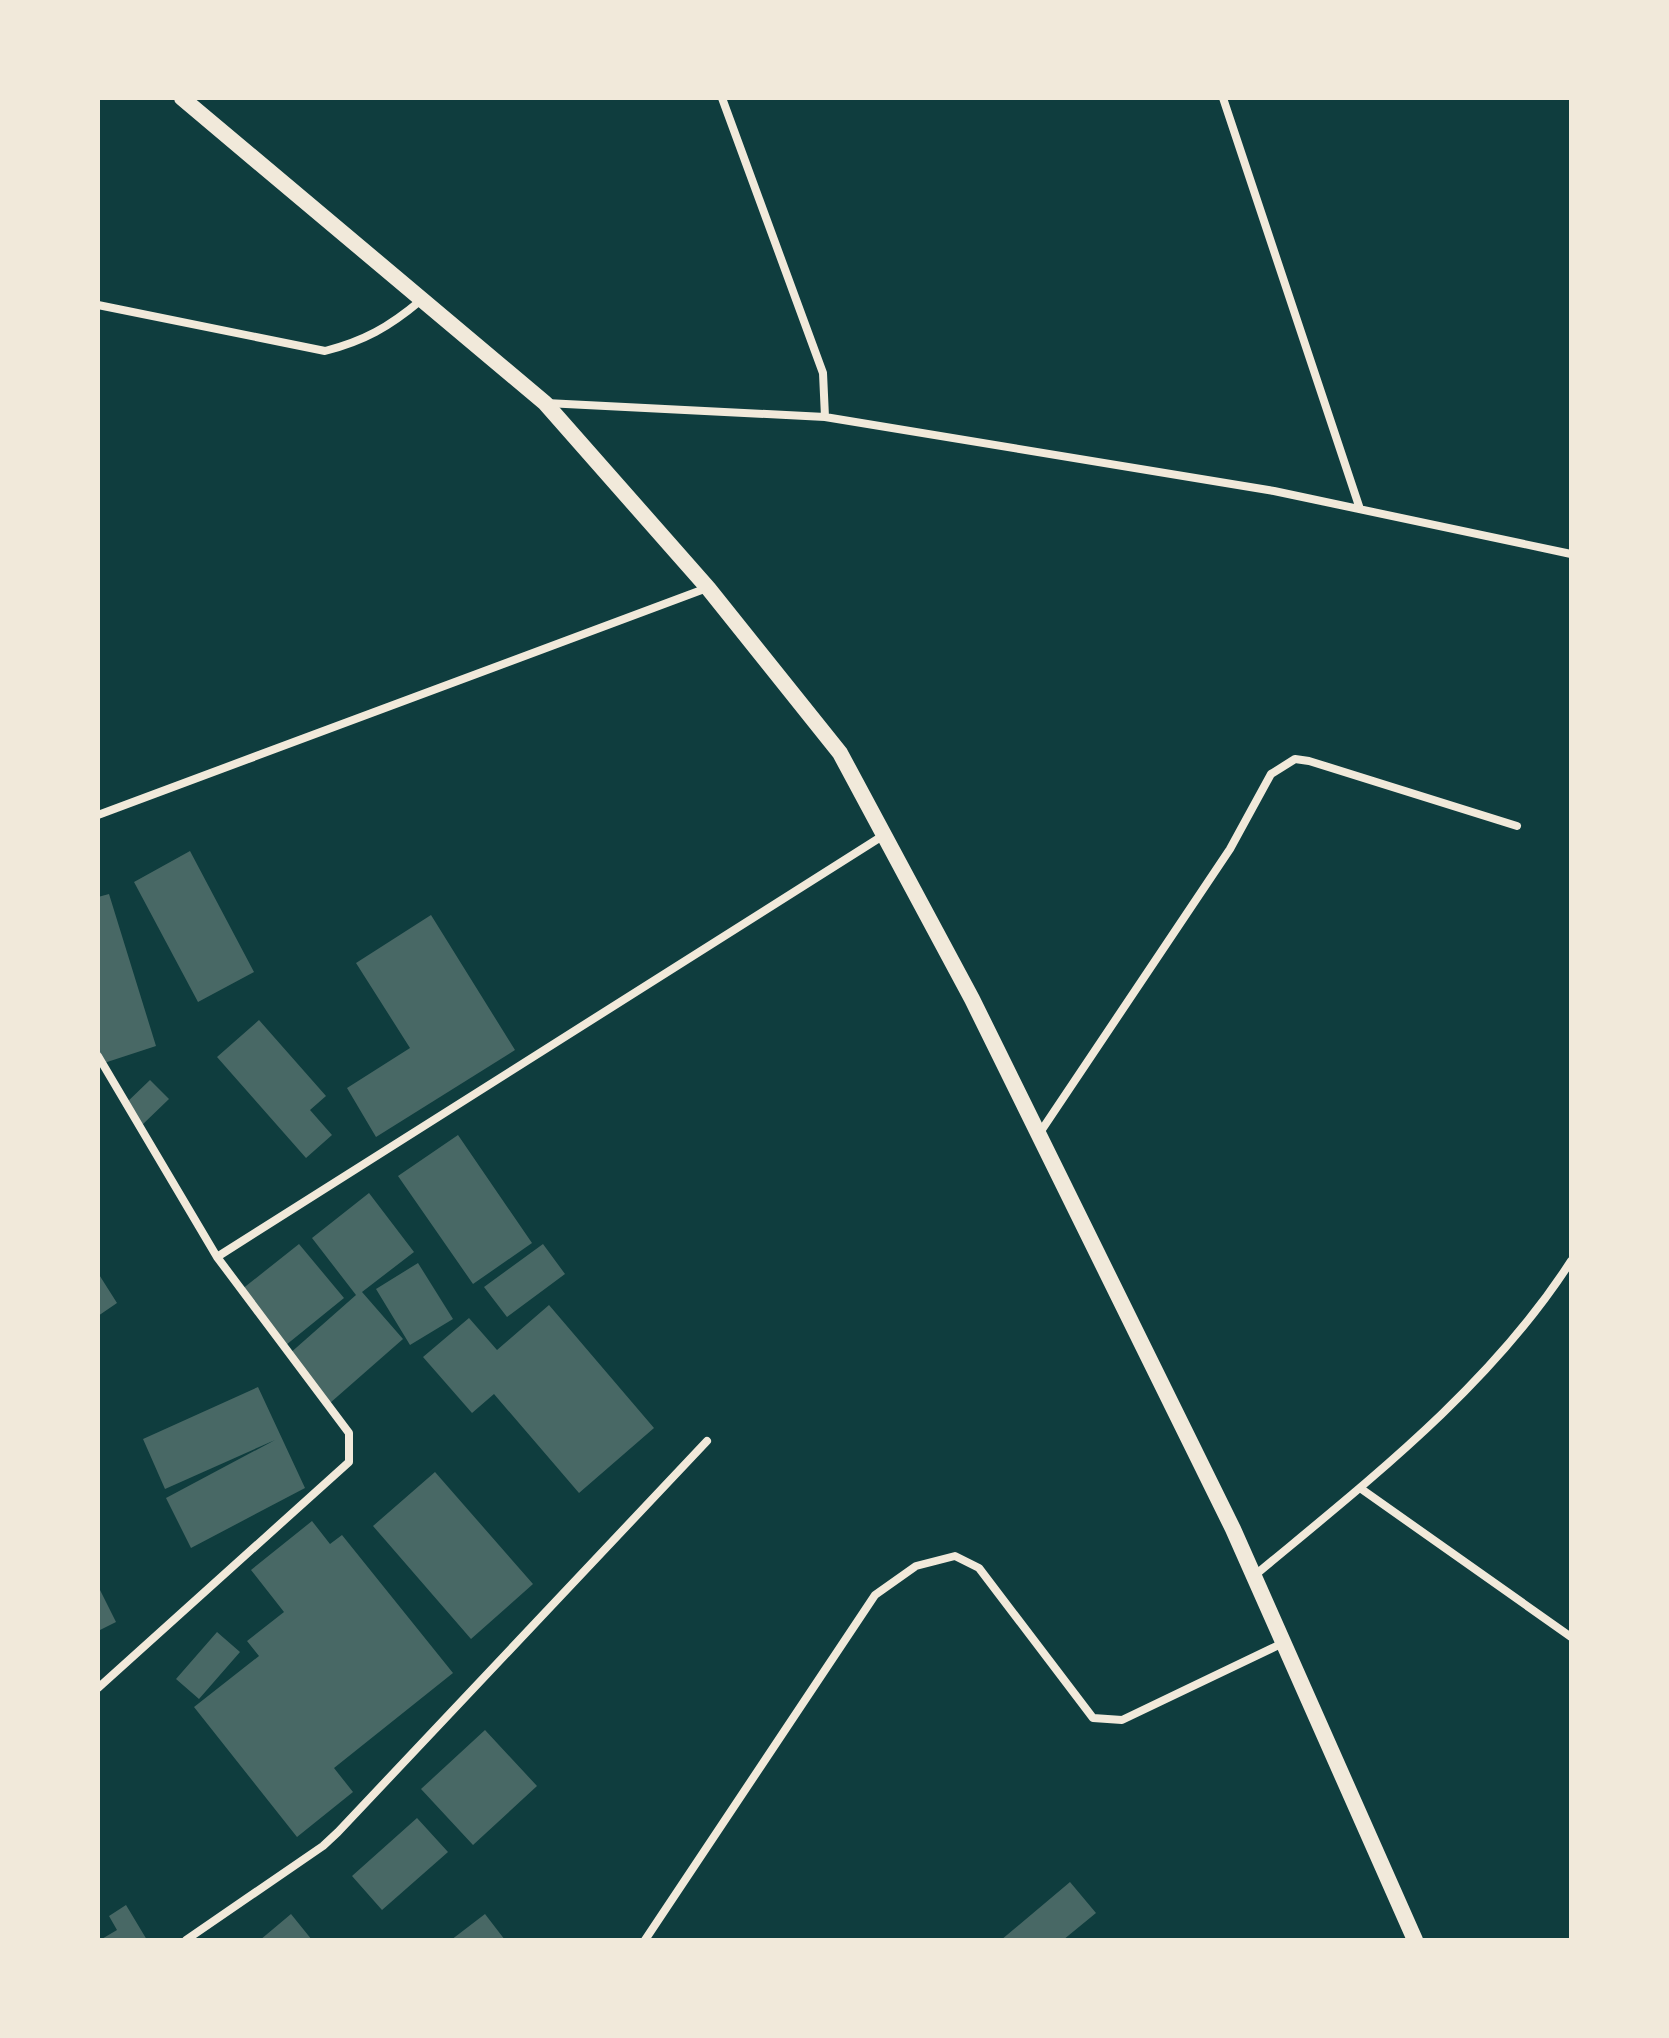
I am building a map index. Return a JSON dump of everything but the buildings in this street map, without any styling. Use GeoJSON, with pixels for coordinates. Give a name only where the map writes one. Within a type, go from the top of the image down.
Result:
{"type":"FeatureCollection","features":[{"type":"Feature","properties":{"kind":"main road"},"geometry":{"type":"LineString","coordinates":[[182,98],[545,403],[708,588],[840,753],[1039,1135],[1254,1576],[1415,1940]]}},
{"type":"Feature","properties":{"kind":"street"},"geometry":{"type":"LineString","coordinates":[[722,98],[823,373],[825,417]]}},
{"type":"Feature","properties":{"kind":"street"},"geometry":{"type":"LineString","coordinates":[[1223,98],[1360,509]]}},
{"type":"Feature","properties":{"kind":"street"},"geometry":{"type":"LineString","coordinates":[[98,305],[325,351],[361,342],[390,326],[420,301]]}},
{"type":"Feature","properties":{"kind":"street"},"geometry":{"type":"LineString","coordinates":[[545,403],[825,417],[1274,491],[1571,554]]}},
{"type":"Feature","properties":{"kind":"street"},"geometry":{"type":"LineString","coordinates":[[98,815],[708,588]]}},
{"type":"Feature","properties":{"kind":"street"},"geometry":{"type":"LineString","coordinates":[[1039,1135],[1230,849],[1271,774],[1284,764],[1295,759],[1309,761],[1517,826]]}},
{"type":"Feature","properties":{"kind":"street"},"geometry":{"type":"LineString","coordinates":[[217,1257],[884,835]]}},
{"type":"Feature","properties":{"kind":"street"},"geometry":{"type":"LineString","coordinates":[[98,1056],[217,1257],[349,1433],[349,1462],[98,1688]]}},
{"type":"Feature","properties":{"kind":"street"},"geometry":{"type":"LineString","coordinates":[[1254,1576],[1429,1428],[1502,1348],[1571,1261]]}},
{"type":"Feature","properties":{"kind":"street"},"geometry":{"type":"LineString","coordinates":[[186,1940],[323,1846],[338,1832],[707,1441]]}},
{"type":"Feature","properties":{"kind":"street"},"geometry":{"type":"LineString","coordinates":[[1360,1488],[1571,1637]]}},
{"type":"Feature","properties":{"kind":"street"},"geometry":{"type":"LineString","coordinates":[[645,1940],[875,1595],[916,1566],[955,1556],[979,1568],[1093,1718],[1122,1720],[1284,1643]]}}]}
